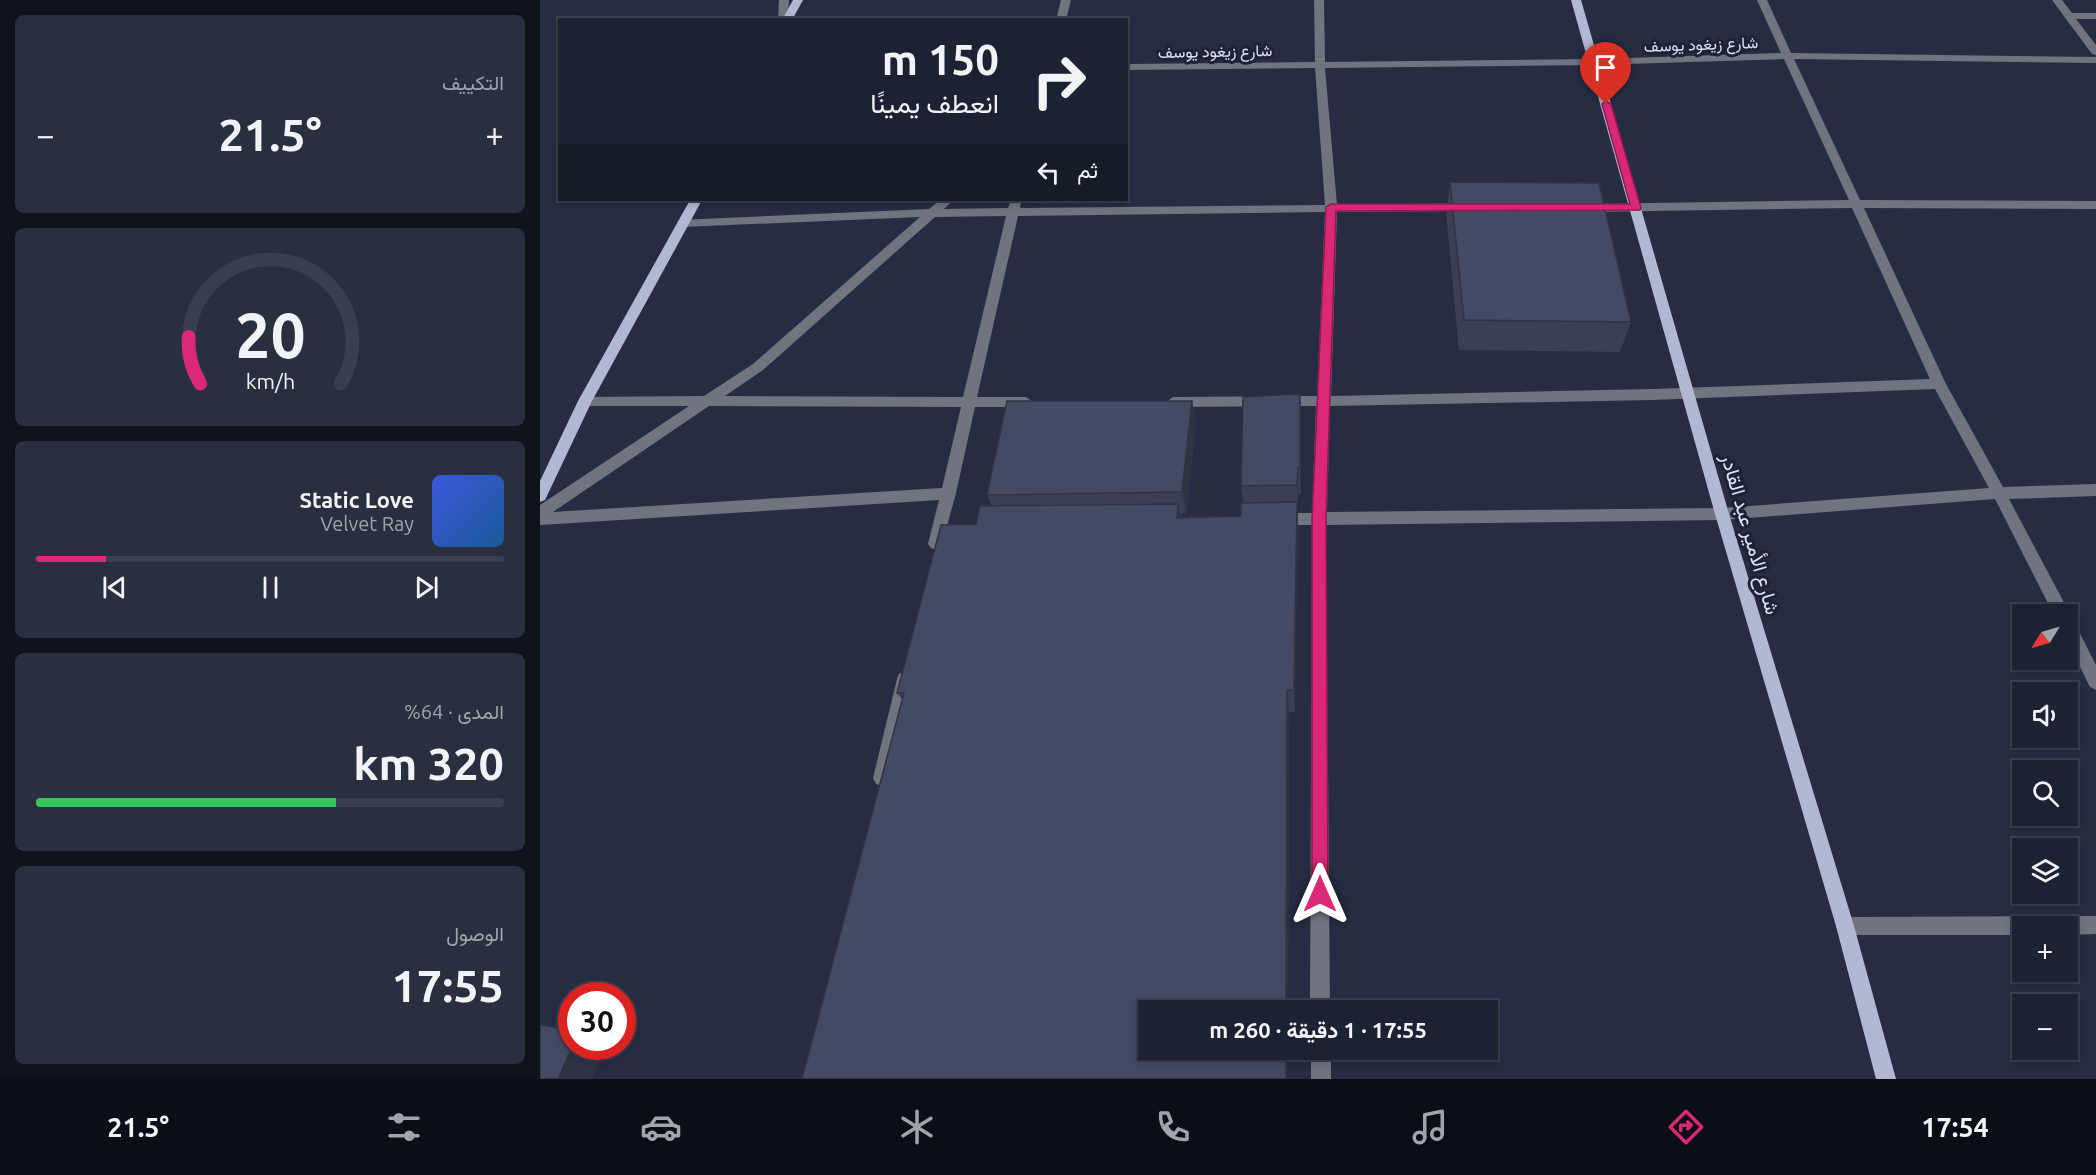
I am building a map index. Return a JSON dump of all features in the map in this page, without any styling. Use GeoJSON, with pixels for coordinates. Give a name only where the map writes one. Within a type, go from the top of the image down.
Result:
{"type":"FeatureCollection","features":[{"type":"Feature","properties":{"kind":"main road"},"geometry":{"type":"LineString","coordinates":[[786,18],[798,0]]}},
{"type":"Feature","properties":{"kind":"main road","name":"شارع الأمير عبد القادر"},"geometry":{"type":"LineString","coordinates":[[1576,0],[1722,514],[1845,926],[1886,1079]]}},
{"type":"Feature","properties":{"kind":"main road"},"geometry":{"type":"LineString","coordinates":[[540,496],[585,402],[695,201]]}},
{"type":"Feature","properties":{"kind":"street"},"geometry":{"type":"LineString","coordinates":[[784,0],[785,18]]}},
{"type":"Feature","properties":{"kind":"street"},"geometry":{"type":"LineString","coordinates":[[1062,18],[1066,0]]}},
{"type":"Feature","properties":{"kind":"street"},"geometry":{"type":"LineString","coordinates":[[1319,0],[1320,64],[1331,207],[1319,519],[1320,1000]]}},
{"type":"Feature","properties":{"kind":"street"},"geometry":{"type":"LineString","coordinates":[[1762,0],[1939,384],[2056,604]]}},
{"type":"Feature","properties":{"kind":"street"},"geometry":{"type":"LineString","coordinates":[[2057,0],[2096,52]]}},
{"type":"Feature","properties":{"kind":"street"},"geometry":{"type":"LineString","coordinates":[[2070,16],[2096,16]]}},
{"type":"Feature","properties":{"kind":"street","name":"شارع زيغود يوسف"},"geometry":{"type":"LineString","coordinates":[[1128,67],[1595,62],[1789,56],[2096,60]]}},
{"type":"Feature","properties":{"kind":"street"},"geometry":{"type":"LineString","coordinates":[[540,513],[758,367],[946,201]]}},
{"type":"Feature","properties":{"kind":"street"},"geometry":{"type":"LineString","coordinates":[[1577,208],[1855,204],[2096,205]]}},
{"type":"Feature","properties":{"kind":"street"},"geometry":{"type":"LineString","coordinates":[[933,560],[947,525],[949,493],[968,402],[1015,206]]}},
{"type":"Feature","properties":{"kind":"street"},"geometry":{"type":"LineString","coordinates":[[683,223],[932,213],[1015,206],[1484,207]]}},
{"type":"Feature","properties":{"kind":"street"},"geometry":{"type":"LineString","coordinates":[[1157,402],[1322,402],[1689,395],[1939,384]]}},
{"type":"Feature","properties":{"kind":"street"},"geometry":{"type":"LineString","coordinates":[[585,402],[1039,402]]}},
{"type":"Feature","properties":{"kind":"street"},"geometry":{"type":"LineString","coordinates":[[1260,520],[1722,514],[1999,493],[2096,490]]}},
{"type":"Feature","properties":{"kind":"street"},"geometry":{"type":"LineString","coordinates":[[540,519],[949,493]]}},
{"type":"Feature","properties":{"kind":"street"},"geometry":{"type":"LineString","coordinates":[[2078,647],[2096,682]]}},
{"type":"Feature","properties":{"kind":"street"},"geometry":{"type":"LineString","coordinates":[[879,791],[909,664]]}},
{"type":"Feature","properties":{"kind":"street"},"geometry":{"type":"LineString","coordinates":[[1845,926],[2096,926]]}},
{"type":"Feature","properties":{"kind":"street"},"geometry":{"type":"LineString","coordinates":[[1321,1060],[1321,1079]]}},
{"type":"Feature","properties":{"kind":"building"},"geometry":{"type":"Polygon","coordinates":[[[1450,182],[1599,183],[1631,322],[1464,320],[1450,182]]]}},
{"type":"Feature","properties":{"kind":"building"},"geometry":{"type":"Polygon","coordinates":[[[1300,394],[1300,467],[1298,467],[1297,485],[1241,486],[1243,397],[1300,394]]]}},
{"type":"Feature","properties":{"kind":"building"},"geometry":{"type":"Polygon","coordinates":[[[1007,401],[1192,401],[1182,492],[987,495],[1007,401]]]}},
{"type":"Feature","properties":{"kind":"building"},"geometry":{"type":"Polygon","coordinates":[[[1297,502],[1294,690],[1287,690],[1286,1000],[1138,1000],[1138,1060],[1286,1060],[1286,1079],[802,1079],[904,693],[897,693],[941,525],[976,524],[980,506],[1178,504],[1177,518],[1241,516],[1241,503],[1297,502]]]}},
{"type":"Feature","properties":{"kind":"building"},"geometry":{"type":"Polygon","coordinates":[[[540,1025],[558,1028],[558,1060],[566,1060],[558,1079],[540,1079],[540,1025]]]}},
{"type":"Feature","properties":{"kind":"route"},"geometry":{"type":"LineString","coordinates":[[1320,894],[1319,519],[1331,207],[1636,208],[1606,104]]}}]}
